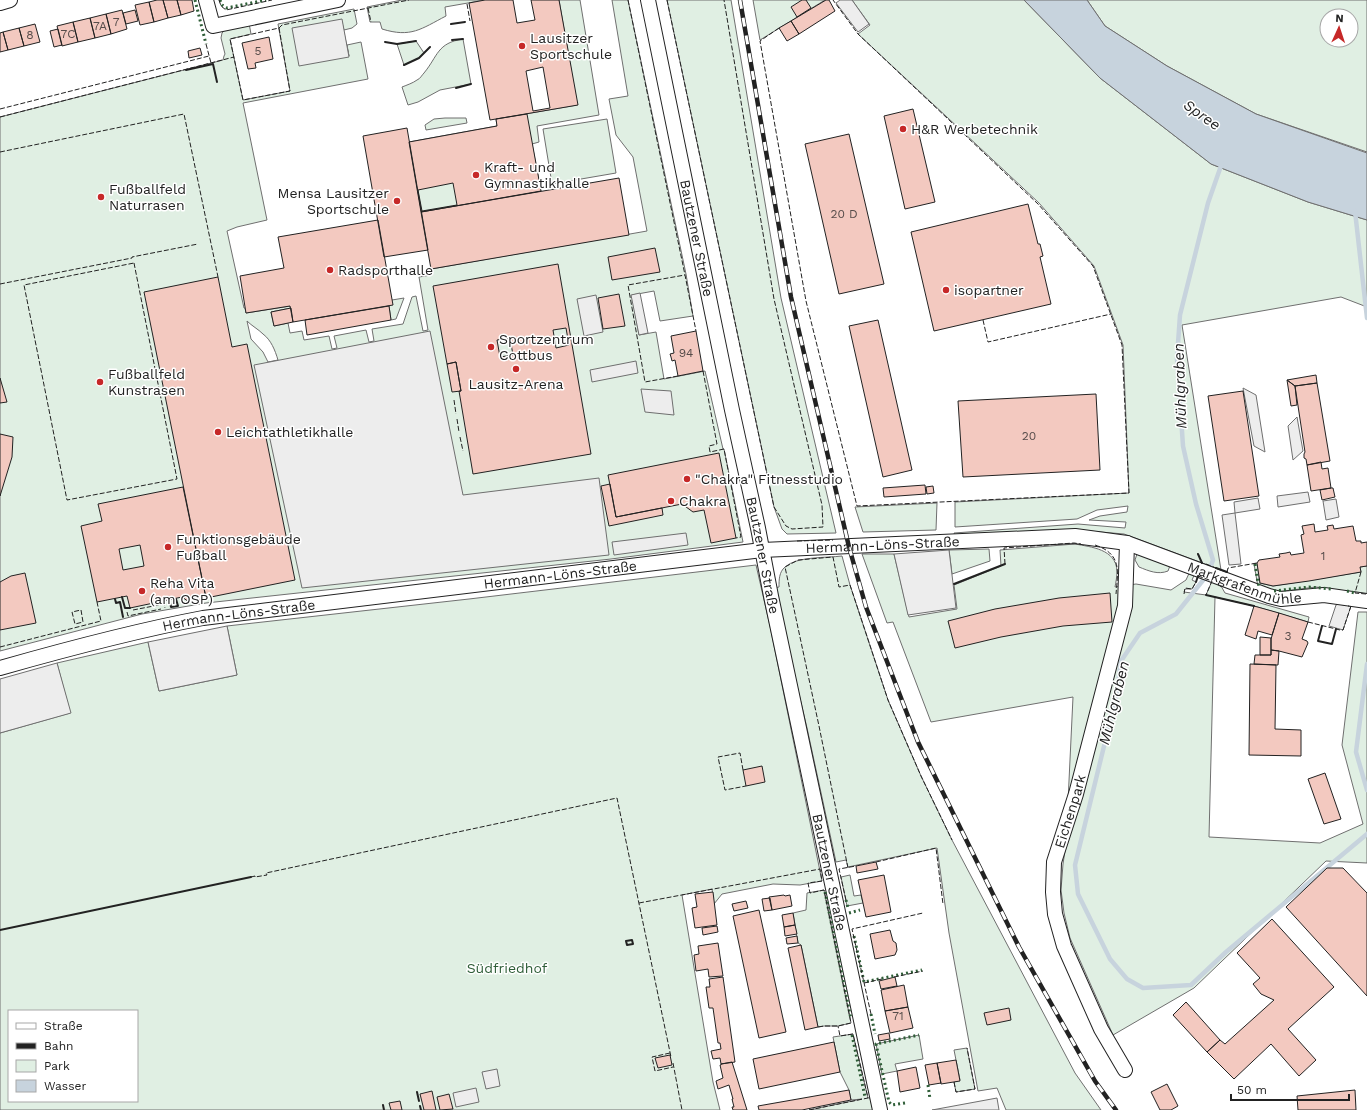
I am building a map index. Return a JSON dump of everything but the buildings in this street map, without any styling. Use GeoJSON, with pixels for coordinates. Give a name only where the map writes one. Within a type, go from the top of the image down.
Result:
{"type":"FeatureCollection","features":[{"type":"Feature","properties":{"kind":"street"},"geometry":{"type":"LineString","coordinates":[[0,2],[10,0]]}},
{"type":"Feature","properties":{"kind":"street"},"geometry":{"type":"LineString","coordinates":[[206,0],[213,26],[338,0]]}},
{"type":"Feature","properties":{"kind":"street","name":"Bautzener Straße"},"geometry":{"type":"LineString","coordinates":[[648,0],[730,403],[880,1110]]}},
{"type":"Feature","properties":{"kind":"street","name":"Hermann-Löns-Straße"},"geometry":{"type":"LineString","coordinates":[[0,668],[148,629],[203,618],[762,550],[1075,536],[1127,543]]}},
{"type":"Feature","properties":{"kind":"street","name":"Markgrafenmühle"},"geometry":{"type":"LineString","coordinates":[[1127,543],[1281,599],[1324,595],[1367,601]]}},
{"type":"Feature","properties":{"kind":"street","name":"Eichenpark"},"geometry":{"type":"LineString","coordinates":[[1125,1070],[1101,1029],[1064,946],[1055,914],[1053,892],[1054,862],[1076,794],[1125,606],[1127,543]]}},
{"type":"Feature","properties":{"kind":"green space"},"geometry":{"type":"Polygon","coordinates":[[[402,0],[485,0],[445,7],[446,16],[416,31],[401,33],[392,32],[382,29],[380,22],[370,22],[367,7],[402,0]]]}},
{"type":"Feature","properties":{"kind":"green space","name":"Kraft- und Gymnastikhalle"},"geometry":{"type":"Polygon","coordinates":[[[559,0],[580,0],[599,115],[537,126],[539,142],[532,144],[541,191],[421,212],[409,142],[497,126],[496,119],[577,105],[559,0]]]}},
{"type":"Feature","properties":{"kind":"green space","name":"Sportzentrum Cottbus"},"geometry":{"type":"Polygon","coordinates":[[[612,0],[628,0],[686,274],[693,316],[660,321],[654,291],[632,295],[639,335],[656,332],[664,379],[705,371],[724,449],[743,542],[611,559],[206,603],[142,614],[0,651],[0,117],[223,60],[225,54],[221,38],[222,33],[227,28],[249,23],[251,34],[230,39],[243,100],[290,91],[278,24],[354,9],[357,24],[352,28],[344,30],[341,19],[349,56],[347,45],[361,42],[368,79],[243,103],[267,220],[237,227],[227,231],[246,313],[290,306],[291,308],[271,312],[274,326],[288,323],[290,333],[302,331],[304,340],[329,336],[332,349],[337,348],[334,336],[366,330],[369,342],[374,341],[372,329],[403,324],[412,297],[416,296],[423,331],[428,330],[419,277],[431,275],[431,269],[647,231],[633,157],[616,135],[609,99],[628,96],[612,0]],[[247,321],[251,339],[263,352],[268,362],[278,360],[268,339],[247,321]]]}},
{"type":"Feature","properties":{"kind":"green space"},"geometry":{"type":"Polygon","coordinates":[[[667,0],[731,0],[781,298],[836,533],[787,534],[782,529],[774,507],[667,0]]]}},
{"type":"Feature","properties":{"kind":"green space"},"geometry":{"type":"Polygon","coordinates":[[[753,0],[825,0],[760,40],[753,0]]]}},
{"type":"Feature","properties":{"kind":"green space"},"geometry":{"type":"Polygon","coordinates":[[[852,0],[1024,0],[1100,78],[1211,164],[1308,202],[1367,220],[1367,307],[1341,297],[1182,325],[1221,570],[1124,534],[1077,530],[956,538],[954,533],[1078,524],[1125,528],[1126,522],[1089,520],[1100,516],[1127,512],[1128,506],[1097,510],[1077,519],[955,527],[955,502],[1129,493],[1123,345],[1094,266],[1039,203],[858,34],[870,25],[852,0]]]}},
{"type":"Feature","properties":{"kind":"green space"},"geometry":{"type":"Polygon","coordinates":[[[1087,0],[1367,0],[1367,152],[1256,114],[1167,66],[1105,26],[1087,0]]]}},
{"type":"Feature","properties":{"kind":"green space"},"geometry":{"type":"Polygon","coordinates":[[[463,39],[471,84],[440,90],[418,102],[408,105],[402,87],[420,78],[443,47],[454,41],[463,39]]]}},
{"type":"Feature","properties":{"kind":"green space"},"geometry":{"type":"Polygon","coordinates":[[[416,41],[424,53],[419,58],[404,65],[397,44],[416,41]]]}},
{"type":"Feature","properties":{"kind":"green space"},"geometry":{"type":"Polygon","coordinates":[[[466,118],[467,123],[426,130],[425,125],[434,119],[466,118]]]}},
{"type":"Feature","properties":{"kind":"green space"},"geometry":{"type":"Polygon","coordinates":[[[607,119],[616,173],[552,184],[543,129],[607,119]]]}},
{"type":"Feature","properties":{"kind":"green space"},"geometry":{"type":"Polygon","coordinates":[[[404,298],[396,319],[391,320],[389,306],[392,300],[404,298]]]}},
{"type":"Feature","properties":{"kind":"green space"},"geometry":{"type":"Polygon","coordinates":[[[937,503],[936,530],[863,532],[855,507],[937,503]]]}},
{"type":"Feature","properties":{"kind":"green space"},"geometry":{"type":"Polygon","coordinates":[[[1075,544],[1102,550],[1112,558],[1116,564],[1117,571],[1115,587],[1136,584],[1171,590],[1186,580],[1191,569],[1196,571],[1192,580],[1196,582],[1192,589],[1185,589],[1184,592],[1206,595],[1212,581],[1221,586],[1225,593],[1309,617],[1308,622],[1254,606],[1215,597],[1209,837],[1320,843],[1363,824],[1342,745],[1358,612],[1367,612],[1367,863],[1326,861],[1194,988],[1113,1035],[1070,938],[1064,913],[1061,890],[1066,844],[1073,697],[931,722],[893,622],[887,623],[862,554],[894,554],[909,617],[957,609],[954,585],[1001,566],[1000,550],[1075,544]]]}},
{"type":"Feature","properties":{"kind":"green space"},"geometry":{"type":"Polygon","coordinates":[[[989,549],[990,561],[952,574],[949,550],[989,549]]]}},
{"type":"Feature","properties":{"kind":"green space"},"geometry":{"type":"Polygon","coordinates":[[[1141,553],[1171,563],[1168,571],[1157,573],[1139,567],[1135,560],[1137,554],[1141,553]]]}},
{"type":"Feature","properties":{"kind":"green space"},"geometry":{"type":"Polygon","coordinates":[[[842,556],[850,585],[888,700],[921,776],[952,840],[1075,1073],[1101,1110],[1006,1110],[997,1088],[978,1091],[949,933],[937,848],[848,867],[846,860],[836,862],[807,728],[774,588],[779,587],[780,574],[790,563],[804,559],[842,556]]]}},
{"type":"Feature","properties":{"kind":"green space"},"geometry":{"type":"Polygon","coordinates":[[[1257,563],[1260,583],[1273,586],[1361,572],[1360,567],[1367,566],[1367,594],[1316,587],[1276,592],[1258,587],[1254,564],[1257,563]]]}},
{"type":"Feature","properties":{"kind":"green space","name":"Südfriedhof"},"geometry":{"type":"Polygon","coordinates":[[[756,565],[770,626],[822,881],[800,885],[773,884],[722,894],[714,904],[712,889],[682,895],[713,1082],[720,1110],[0,1110],[0,733],[70,713],[57,663],[148,642],[159,691],[237,675],[227,626],[756,565]]]}},
{"type":"Feature","properties":{"kind":"green space"},"geometry":{"type":"Polygon","coordinates":[[[850,875],[854,896],[861,895],[863,903],[847,906],[841,877],[850,875]]]}},
{"type":"Feature","properties":{"kind":"green space"},"geometry":{"type":"Polygon","coordinates":[[[824,890],[851,1023],[838,1026],[818,1027],[801,945],[798,943],[793,913],[806,910],[807,893],[824,890]]]}},
{"type":"Feature","properties":{"kind":"green space"},"geometry":{"type":"Polygon","coordinates":[[[853,1034],[868,1098],[870,1098],[873,1110],[809,1110],[862,1099],[851,1100],[849,1090],[840,1072],[833,1037],[853,1034]]]}},
{"type":"Feature","properties":{"kind":"green space"},"geometry":{"type":"Polygon","coordinates":[[[919,1035],[923,1059],[895,1064],[897,1071],[882,1074],[876,1044],[919,1035]]]}},
{"type":"Feature","properties":{"kind":"green space"},"geometry":{"type":"Polygon","coordinates":[[[967,1048],[975,1089],[956,1092],[954,1082],[960,1080],[954,1050],[967,1048]]]}},
{"type":"Feature","properties":{"kind":"shaded area"},"geometry":{"type":"Polygon","coordinates":[[[840,0],[852,0],[869,24],[858,32],[836,3],[840,0]]]}},
{"type":"Feature","properties":{"kind":"shaded area"},"geometry":{"type":"Polygon","coordinates":[[[342,19],[349,57],[299,66],[292,28],[342,19]]]}},
{"type":"Feature","properties":{"kind":"shaded area"},"geometry":{"type":"Polygon","coordinates":[[[640,293],[648,333],[639,335],[631,295],[640,293]]]}},
{"type":"Feature","properties":{"kind":"shaded area"},"geometry":{"type":"Polygon","coordinates":[[[596,295],[603,332],[584,336],[577,299],[596,295]]]}},
{"type":"Feature","properties":{"kind":"shaded area"},"geometry":{"type":"Polygon","coordinates":[[[430,331],[463,495],[599,478],[609,555],[302,588],[254,365],[430,331]]]}},
{"type":"Feature","properties":{"kind":"shaded area"},"geometry":{"type":"Polygon","coordinates":[[[636,361],[638,373],[592,382],[590,370],[636,361]]]}},
{"type":"Feature","properties":{"kind":"shaded area"},"geometry":{"type":"Polygon","coordinates":[[[1243,388],[1256,395],[1265,452],[1254,446],[1243,388]]]}},
{"type":"Feature","properties":{"kind":"shaded area"},"geometry":{"type":"Polygon","coordinates":[[[641,389],[671,391],[674,415],[645,412],[641,389]]]}},
{"type":"Feature","properties":{"kind":"shaded area"},"geometry":{"type":"Polygon","coordinates":[[[1297,417],[1303,451],[1293,460],[1288,426],[1297,417]]]}},
{"type":"Feature","properties":{"kind":"shaded area"},"geometry":{"type":"Polygon","coordinates":[[[1308,492],[1310,502],[1278,507],[1277,496],[1308,492]]]}},
{"type":"Feature","properties":{"kind":"shaded area"},"geometry":{"type":"Polygon","coordinates":[[[1258,498],[1260,509],[1235,513],[1234,502],[1258,498]]]}},
{"type":"Feature","properties":{"kind":"shaded area"},"geometry":{"type":"Polygon","coordinates":[[[1336,499],[1339,517],[1326,520],[1323,501],[1336,499]]]}},
{"type":"Feature","properties":{"kind":"shaded area"},"geometry":{"type":"Polygon","coordinates":[[[1235,513],[1241,564],[1229,565],[1222,515],[1235,513]]]}},
{"type":"Feature","properties":{"kind":"shaded area"},"geometry":{"type":"Polygon","coordinates":[[[686,533],[688,545],[614,555],[612,542],[686,533]]]}},
{"type":"Feature","properties":{"kind":"shaded area"},"geometry":{"type":"Polygon","coordinates":[[[949,550],[956,608],[908,615],[894,554],[949,550]]]}},
{"type":"Feature","properties":{"kind":"shaded area"},"geometry":{"type":"Polygon","coordinates":[[[1336,605],[1351,606],[1343,630],[1329,626],[1336,605]]]}},
{"type":"Feature","properties":{"kind":"shaded area"},"geometry":{"type":"Polygon","coordinates":[[[227,626],[237,675],[159,691],[148,642],[227,626]]]}},
{"type":"Feature","properties":{"kind":"shaded area"},"geometry":{"type":"Polygon","coordinates":[[[57,663],[71,713],[0,733],[0,679],[57,663]]]}},
{"type":"Feature","properties":{"kind":"shaded area"},"geometry":{"type":"Polygon","coordinates":[[[497,1069],[500,1086],[486,1089],[482,1072],[497,1069]]]}},
{"type":"Feature","properties":{"kind":"shaded area"},"geometry":{"type":"Polygon","coordinates":[[[476,1088],[479,1102],[456,1107],[453,1093],[476,1088]]]}},
{"type":"Feature","properties":{"kind":"shaded area"},"geometry":{"type":"Polygon","coordinates":[[[997,1098],[999,1110],[932,1110],[997,1098]]]}},
{"type":"Feature","properties":{"kind":"water","name":"Spree"},"geometry":{"type":"Polygon","coordinates":[[[1024,0],[1087,0],[1105,26],[1167,66],[1256,114],[1367,153],[1367,220],[1308,202],[1211,164],[1100,78],[1024,0]]]}},
{"type":"Feature","properties":{"kind":"waterway","name":"Mühlgraben"},"geometry":{"type":"LineString","coordinates":[[1222,163],[1208,203],[1180,315],[1177,358],[1183,446],[1196,504],[1213,560],[1208,574],[1176,614],[1140,633],[1121,661],[1116,697],[1075,865],[1078,894],[1110,959],[1127,979],[1143,988],[1191,985],[1226,952],[1367,834]]}},
{"type":"Feature","properties":{"kind":"waterway"},"geometry":{"type":"LineString","coordinates":[[1355,211],[1367,318]]}},
{"type":"Feature","properties":{"kind":"waterway"},"geometry":{"type":"LineString","coordinates":[[1367,664],[1356,752],[1367,790]]}},
{"type":"Feature","properties":{"kind":"railway"},"geometry":{"type":"LineString","coordinates":[[740,0],[791,297],[849,547],[866,607],[918,742],[1019,947],[1095,1081],[1116,1110]]}},
{"type":"Feature","properties":{"kind":"hedge"},"geometry":{"type":"LineString","coordinates":[[195,0],[206,44]]}},
{"type":"Feature","properties":{"kind":"hedge"},"geometry":{"type":"LineString","coordinates":[[220,0],[222,5],[227,8],[266,0]]}},
{"type":"Feature","properties":{"kind":"hedge"},"geometry":{"type":"LineString","coordinates":[[1255,564],[1259,586]]}},
{"type":"Feature","properties":{"kind":"hedge"},"geometry":{"type":"LineString","coordinates":[[1274,591],[1309,587],[1332,589]]}},
{"type":"Feature","properties":{"kind":"hedge"},"geometry":{"type":"LineString","coordinates":[[1347,591],[1355,593]]}},
{"type":"Feature","properties":{"kind":"hedge"},"geometry":{"type":"LineString","coordinates":[[825,892],[851,1019]]}},
{"type":"Feature","properties":{"kind":"hedge"},"geometry":{"type":"LineString","coordinates":[[846,900],[848,908]]}},
{"type":"Feature","properties":{"kind":"hedge"},"geometry":{"type":"LineString","coordinates":[[849,913],[860,910]]}},
{"type":"Feature","properties":{"kind":"hedge"},"geometry":{"type":"LineString","coordinates":[[854,936],[864,982],[922,970]]}},
{"type":"Feature","properties":{"kind":"hedge"},"geometry":{"type":"LineString","coordinates":[[871,1014],[875,1034]]}},
{"type":"Feature","properties":{"kind":"hedge"},"geometry":{"type":"LineString","coordinates":[[852,1035],[865,1097]]}},
{"type":"Feature","properties":{"kind":"hedge"},"geometry":{"type":"LineString","coordinates":[[905,1103],[892,1105],[889,1102],[876,1044],[919,1035]]}},
{"type":"Feature","properties":{"kind":"hedge"},"geometry":{"type":"LineString","coordinates":[[928,1085],[930,1099]]}},
{"type":"Feature","properties":{"kind":"fence"},"geometry":{"type":"LineString","coordinates":[[219,0],[221,6],[226,10],[272,0]]}},
{"type":"Feature","properties":{"kind":"fence"},"geometry":{"type":"LineString","coordinates":[[279,28],[290,91],[243,100],[230,39],[279,28],[282,25],[409,0]]}},
{"type":"Feature","properties":{"kind":"fence"},"geometry":{"type":"LineString","coordinates":[[628,0],[685,275]]}},
{"type":"Feature","properties":{"kind":"fence"},"geometry":{"type":"LineString","coordinates":[[667,0],[774,507],[786,526],[792,529],[823,527],[822,505],[774,299],[724,0]]}},
{"type":"Feature","properties":{"kind":"fence"},"geometry":{"type":"LineString","coordinates":[[779,28],[760,41],[806,301],[857,506],[1129,493],[1122,345],[1093,266],[1038,204],[858,34],[833,0]]}},
{"type":"Feature","properties":{"kind":"fence"},"geometry":{"type":"LineString","coordinates":[[467,4],[470,21]]}},
{"type":"Feature","properties":{"kind":"fence"},"geometry":{"type":"LineString","coordinates":[[368,8],[371,22]]}},
{"type":"Feature","properties":{"kind":"fence"},"geometry":{"type":"LineString","coordinates":[[206,44],[211,63]]}},
{"type":"Feature","properties":{"kind":"fence"},"geometry":{"type":"LineString","coordinates":[[0,109],[209,56]]}},
{"type":"Feature","properties":{"kind":"fence"},"geometry":{"type":"LineString","coordinates":[[0,117],[234,57]]}},
{"type":"Feature","properties":{"kind":"fence"},"geometry":{"type":"LineString","coordinates":[[0,152],[184,114],[218,277]]}},
{"type":"Feature","properties":{"kind":"fence"},"geometry":{"type":"LineString","coordinates":[[0,284],[198,244]]}},
{"type":"Feature","properties":{"kind":"fence"},"geometry":{"type":"LineString","coordinates":[[134,263],[177,479],[67,500],[24,285],[134,263]]}},
{"type":"Feature","properties":{"kind":"fence"},"geometry":{"type":"LineString","coordinates":[[678,376],[645,382],[628,285],[685,275],[696,331]]}},
{"type":"Feature","properties":{"kind":"fence"},"geometry":{"type":"LineString","coordinates":[[983,320],[988,342],[1111,314]]}},
{"type":"Feature","properties":{"kind":"fence"},"geometry":{"type":"LineString","coordinates":[[703,371],[717,444],[709,446],[710,452],[724,449],[741,537],[736,538]]}},
{"type":"Feature","properties":{"kind":"fence"},"geometry":{"type":"LineString","coordinates":[[454,400],[456,414]]}},
{"type":"Feature","properties":{"kind":"fence"},"geometry":{"type":"LineString","coordinates":[[457,419],[459,432]]}},
{"type":"Feature","properties":{"kind":"fence"},"geometry":{"type":"LineString","coordinates":[[460,437],[463,451]]}},
{"type":"Feature","properties":{"kind":"fence"},"geometry":{"type":"LineString","coordinates":[[797,541],[833,540]]}},
{"type":"Feature","properties":{"kind":"fence"},"geometry":{"type":"LineString","coordinates":[[1005,564],[1004,548],[1074,543],[1081,544]]}},
{"type":"Feature","properties":{"kind":"fence"},"geometry":{"type":"LineString","coordinates":[[1095,545],[1110,553],[1114,558],[1117,571],[1116,594]]}},
{"type":"Feature","properties":{"kind":"fence"},"geometry":{"type":"LineString","coordinates":[[848,868],[785,567],[798,560],[833,557],[839,587],[850,585],[888,700],[921,776],[952,840]]}},
{"type":"Feature","properties":{"kind":"fence"},"geometry":{"type":"LineString","coordinates":[[1227,572],[1228,568],[1257,563]]}},
{"type":"Feature","properties":{"kind":"fence"},"geometry":{"type":"LineString","coordinates":[[1206,564],[1216,568]]}},
{"type":"Feature","properties":{"kind":"fence"},"geometry":{"type":"LineString","coordinates":[[1361,572],[1355,593],[1366,594]]}},
{"type":"Feature","properties":{"kind":"fence"},"geometry":{"type":"LineString","coordinates":[[1198,576],[1212,581],[1206,595]]}},
{"type":"Feature","properties":{"kind":"fence"},"geometry":{"type":"LineString","coordinates":[[1184,594],[1185,588],[1192,589],[1196,582]]}},
{"type":"Feature","properties":{"kind":"fence"},"geometry":{"type":"LineString","coordinates":[[0,647],[101,621],[97,602]]}},
{"type":"Feature","properties":{"kind":"fence"},"geometry":{"type":"LineString","coordinates":[[133,610],[164,604],[165,608]]}},
{"type":"Feature","properties":{"kind":"fence"},"geometry":{"type":"LineString","coordinates":[[1308,622],[1343,630],[1351,606],[1348,606]]}},
{"type":"Feature","properties":{"kind":"fence"},"geometry":{"type":"LineString","coordinates":[[127,612],[128,616],[161,609]]}},
{"type":"Feature","properties":{"kind":"fence"},"geometry":{"type":"LineString","coordinates":[[81,610],[83,622],[75,624],[72,612],[81,610]]}},
{"type":"Feature","properties":{"kind":"fence"},"geometry":{"type":"LineString","coordinates":[[743,770],[740,753],[718,757],[725,790],[746,786]]}},
{"type":"Feature","properties":{"kind":"fence"},"geometry":{"type":"LineString","coordinates":[[251,877],[267,875],[266,873],[617,798],[671,1057]]}},
{"type":"Feature","properties":{"kind":"fence"},"geometry":{"type":"LineString","coordinates":[[876,862],[936,848],[943,904]]}},
{"type":"Feature","properties":{"kind":"fence"},"geometry":{"type":"LineString","coordinates":[[846,900],[839,869],[856,866]]}},
{"type":"Feature","properties":{"kind":"fence"},"geometry":{"type":"LineString","coordinates":[[639,903],[820,869],[822,881],[808,883],[810,893],[824,890],[851,1023],[838,1026],[818,1027]]}},
{"type":"Feature","properties":{"kind":"fence"},"geometry":{"type":"LineString","coordinates":[[871,1014],[852,929],[923,913]]}},
{"type":"Feature","properties":{"kind":"fence"},"geometry":{"type":"LineString","coordinates":[[894,977],[923,971]]}},
{"type":"Feature","properties":{"kind":"fence"},"geometry":{"type":"LineString","coordinates":[[864,983],[882,979]]}},
{"type":"Feature","properties":{"kind":"fence"},"geometry":{"type":"LineString","coordinates":[[809,1110],[868,1098],[853,1034],[840,1036],[838,1026]]}},
{"type":"Feature","properties":{"kind":"fence"},"geometry":{"type":"LineString","coordinates":[[954,1082],[956,1092],[975,1089],[967,1048]]}},
{"type":"Feature","properties":{"kind":"fence"},"geometry":{"type":"LineString","coordinates":[[670,1053],[652,1057],[655,1071],[673,1067]]}},
{"type":"Feature","properties":{"kind":"fence"},"geometry":{"type":"LineString","coordinates":[[673,1063],[682,1110]]}},
{"type":"Feature","properties":{"kind":"wall"},"geometry":{"type":"LineString","coordinates":[[451,24],[465,22]]}},
{"type":"Feature","properties":{"kind":"wall"},"geometry":{"type":"LineString","coordinates":[[452,40],[463,39]]}},
{"type":"Feature","properties":{"kind":"wall"},"geometry":{"type":"LineString","coordinates":[[385,42],[397,44],[416,41]]}},
{"type":"Feature","properties":{"kind":"wall"},"geometry":{"type":"LineString","coordinates":[[404,65],[419,58],[430,47]]}},
{"type":"Feature","properties":{"kind":"wall"},"geometry":{"type":"LineString","coordinates":[[186,70],[213,64],[217,82]]}},
{"type":"Feature","properties":{"kind":"wall"},"geometry":{"type":"LineString","coordinates":[[456,88],[471,84]]}},
{"type":"Feature","properties":{"kind":"wall"},"geometry":{"type":"LineString","coordinates":[[1198,554],[1202,563]]}},
{"type":"Feature","properties":{"kind":"wall"},"geometry":{"type":"LineString","coordinates":[[954,584],[1005,564]]}},
{"type":"Feature","properties":{"kind":"wall"},"geometry":{"type":"LineString","coordinates":[[1216,568],[1227,572]]}},
{"type":"Feature","properties":{"kind":"wall"},"geometry":{"type":"LineString","coordinates":[[1196,582],[1198,576]]}},
{"type":"Feature","properties":{"kind":"wall"},"geometry":{"type":"LineString","coordinates":[[1206,595],[1254,606]]}},
{"type":"Feature","properties":{"kind":"wall"},"geometry":{"type":"LineString","coordinates":[[122,597],[125,608],[130,608]]}},
{"type":"Feature","properties":{"kind":"wall"},"geometry":{"type":"LineString","coordinates":[[115,599],[116,603],[120,602],[123,617]]}},
{"type":"Feature","properties":{"kind":"wall"},"geometry":{"type":"LineString","coordinates":[[170,603],[171,607],[178,606],[176,599]]}},
{"type":"Feature","properties":{"kind":"wall"},"geometry":{"type":"LineString","coordinates":[[1322,626],[1318,641],[1332,644],[1336,629]]}},
{"type":"Feature","properties":{"kind":"wall"},"geometry":{"type":"LineString","coordinates":[[0,930],[251,877]]}},
{"type":"Feature","properties":{"kind":"wall"},"geometry":{"type":"LineString","coordinates":[[632,940],[633,944],[627,945],[626,941],[632,940]]}},
{"type":"Feature","properties":{"kind":"wall"},"geometry":{"type":"LineString","coordinates":[[417,1092],[419,1101]]}},
{"type":"Feature","properties":{"kind":"wall"},"geometry":{"type":"LineString","coordinates":[[383,1105],[384,1110]]}},
{"type":"Feature","properties":{"kind":"wall"},"geometry":{"type":"LineString","coordinates":[[420,1106],[421,1110]]}},
{"type":"Feature","properties":{"kind":"place","name":"Lausitzer Sportschule"},"geometry":{"type":"Point","coordinates":[522,46]}},
{"type":"Feature","properties":{"kind":"place","name":"H&R Werbetechnik"},"geometry":{"type":"Point","coordinates":[903,129]}},
{"type":"Feature","properties":{"kind":"place","name":"Kraft- und Gymnastikhalle"},"geometry":{"type":"Point","coordinates":[476,175]}},
{"type":"Feature","properties":{"kind":"place","name":"Fußballfeld Naturrasen"},"geometry":{"type":"Point","coordinates":[101,197]}},
{"type":"Feature","properties":{"kind":"place","name":"Mensa Lausitzer Sportschule"},"geometry":{"type":"Point","coordinates":[397,201]}},
{"type":"Feature","properties":{"kind":"place","name":"Radsporthalle"},"geometry":{"type":"Point","coordinates":[330,270]}},
{"type":"Feature","properties":{"kind":"place","name":"isopartner"},"geometry":{"type":"Point","coordinates":[946,290]}},
{"type":"Feature","properties":{"kind":"place","name":"Sportzentrum Cottbus"},"geometry":{"type":"Point","coordinates":[491,347]}},
{"type":"Feature","properties":{"kind":"place","name":"Lausitz-Arena"},"geometry":{"type":"Point","coordinates":[516,369]}},
{"type":"Feature","properties":{"kind":"place","name":"Fußballfeld Kunstrasen"},"geometry":{"type":"Point","coordinates":[100,382]}},
{"type":"Feature","properties":{"kind":"place","name":"Leichtathletikhalle"},"geometry":{"type":"Point","coordinates":[218,432]}},
{"type":"Feature","properties":{"kind":"place","name":"\"Chakra\" Fitnesstudio"},"geometry":{"type":"Point","coordinates":[687,479]}},
{"type":"Feature","properties":{"kind":"place","name":"Chakra"},"geometry":{"type":"Point","coordinates":[671,501]}},
{"type":"Feature","properties":{"kind":"place","name":"Funktionsgebäude Fußball"},"geometry":{"type":"Point","coordinates":[168,547]}},
{"type":"Feature","properties":{"kind":"place","name":"Reha Vita (am OSP)"},"geometry":{"type":"Point","coordinates":[142,591]}}]}
